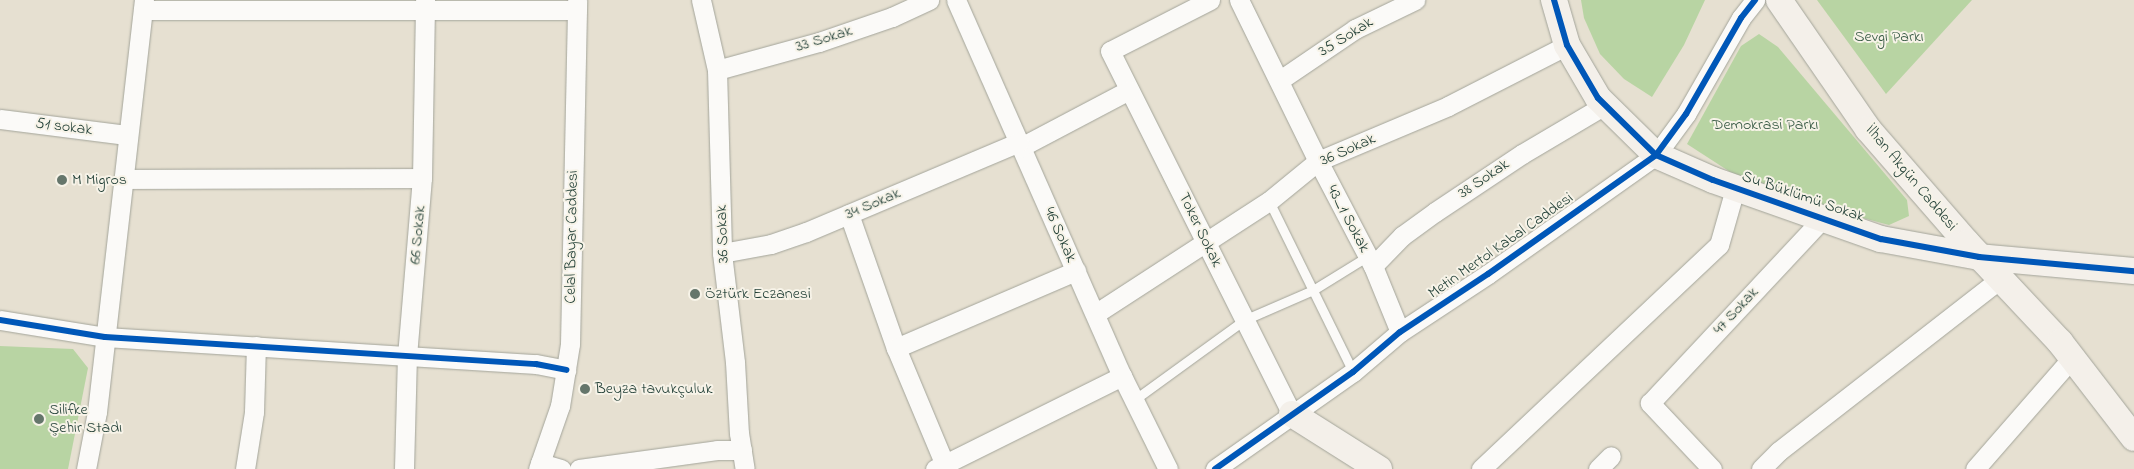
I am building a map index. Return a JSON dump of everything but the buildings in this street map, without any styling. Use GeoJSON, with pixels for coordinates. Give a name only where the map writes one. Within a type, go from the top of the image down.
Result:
{"type":"FeatureCollection","features":[{"type":"Feature","properties":{"kind":"street","name":"36 Sokak"},"geometry":{"type":"LineString","coordinates":[[702,0],[716,70],[722,253],[745,469]]}},
{"type":"Feature","properties":{"kind":"street","name":"33 Sokak"},"geometry":{"type":"LineString","coordinates":[[716,70],[819,42],[892,17],[929,0]]}},
{"type":"Feature","properties":{"kind":"street","name":"46 Sokak"},"geometry":{"type":"LineString","coordinates":[[956,0],[1122,376],[1168,469]]}},
{"type":"Feature","properties":{"kind":"street","name":"Toker Sokak"},"geometry":{"type":"LineString","coordinates":[[1210,0],[1110,51],[1292,414]]}},
{"type":"Feature","properties":{"kind":"street","name":"43_1 Sokak"},"geometry":{"type":"LineString","coordinates":[[1239,0],[1280,80],[1318,162],[1371,261],[1400,332]]}},
{"type":"Feature","properties":{"kind":"street","name":"35 Sokak"},"geometry":{"type":"LineString","coordinates":[[1280,80],[1355,29],[1380,7],[1415,0]]}},
{"type":"Feature","properties":{"kind":"street","name":"Su Büklümü Sokak"},"geometry":{"type":"LineString","coordinates":[[1554,0],[1566,45],[1598,98],[1656,155],[1735,188],[1881,239],[1980,257],[2134,270]]}},
{"type":"Feature","properties":{"kind":"street","name":"Metin Mertol Kabal Caddesi"},"geometry":{"type":"LineString","coordinates":[[1214,469],[1353,372],[1400,332],[1488,274],[1656,155],[1686,114],[1741,18],[1755,0]]}},
{"type":"Feature","properties":{"kind":"street","name":"İlhan Akgün Caddesi"},"geometry":{"type":"LineString","coordinates":[[1779,0],[1868,129],[1980,257],[2072,358],[2134,438]]}},
{"type":"Feature","properties":{"kind":"street"},"geometry":{"type":"LineString","coordinates":[[86,469],[97,412],[104,337],[124,179],[127,135],[144,5],[577,5]]}},
{"type":"Feature","properties":{"kind":"street","name":"Celal Bayar Caddesi"},"geometry":{"type":"LineString","coordinates":[[539,466],[560,406],[570,344],[577,5]]}},
{"type":"Feature","properties":{"kind":"street","name":"66 Sokak"},"geometry":{"type":"LineString","coordinates":[[404,469],[407,356],[422,178],[426,6]]}},
{"type":"Feature","properties":{"kind":"street","name":"36 Sokak"},"geometry":{"type":"LineString","coordinates":[[1095,314],[1269,201],[1318,162],[1448,106],[1566,45]]}},
{"type":"Feature","properties":{"kind":"street","name":"34 Sokak"},"geometry":{"type":"LineString","coordinates":[[722,253],[770,244],[849,214],[1020,144],[1130,90]]}},
{"type":"Feature","properties":{"kind":"street","name":"38 Sokak"},"geometry":{"type":"LineString","coordinates":[[1371,261],[1435,212],[1522,154],[1604,105]]}},
{"type":"Feature","properties":{"kind":"street","name":"51 sokak"},"geometry":{"type":"LineString","coordinates":[[0,119],[127,135]]}},
{"type":"Feature","properties":{"kind":"street"},"geometry":{"type":"LineString","coordinates":[[124,179],[422,178]]}},
{"type":"Feature","properties":{"kind":"street"},"geometry":{"type":"LineString","coordinates":[[1482,469],[1720,246],[1735,188]]}},
{"type":"Feature","properties":{"kind":"street"},"geometry":{"type":"LineString","coordinates":[[849,214],[940,467],[1122,376]]}},
{"type":"Feature","properties":{"kind":"street","name":"47 Sokak"},"geometry":{"type":"LineString","coordinates":[[1712,469],[1650,403],[1822,219]]}},
{"type":"Feature","properties":{"kind":"street"},"geometry":{"type":"LineString","coordinates":[[896,348],[1076,271]]}},
{"type":"Feature","properties":{"kind":"street"},"geometry":{"type":"LineString","coordinates":[[1761,469],[1779,451],[2000,279]]}},
{"type":"Feature","properties":{"kind":"street"},"geometry":{"type":"LineString","coordinates":[[0,320],[104,337],[536,364],[566,370]]}},
{"type":"Feature","properties":{"kind":"street"},"geometry":{"type":"LineString","coordinates":[[245,469],[254,412],[256,346]]}},
{"type":"Feature","properties":{"kind":"street"},"geometry":{"type":"LineString","coordinates":[[1975,469],[2072,358]]}},
{"type":"Feature","properties":{"kind":"street"},"geometry":{"type":"LineString","coordinates":[[1292,414],[1379,469]]}},
{"type":"Feature","properties":{"kind":"street"},"geometry":{"type":"LineString","coordinates":[[579,469],[717,450],[742,450]]}},
{"type":"Feature","properties":{"kind":"street"},"geometry":{"type":"LineString","coordinates":[[539,466],[561,469]]}},
{"type":"Feature","properties":{"kind":"lane"},"geometry":{"type":"LineString","coordinates":[[1269,201],[1353,372]]}},
{"type":"Feature","properties":{"kind":"lane"},"geometry":{"type":"LineString","coordinates":[[1134,400],[1244,320],[1313,290],[1371,261]]}},
{"type":"Feature","properties":{"kind":"green space"},"geometry":{"type":"Polygon","coordinates":[[[1581,0],[1705,0],[1684,45],[1652,97],[1624,79],[1600,54],[1584,18],[1581,0]]]}},
{"type":"Feature","properties":{"kind":"green space","name":"Sevgi Parkı"},"geometry":{"type":"Polygon","coordinates":[[[1817,0],[1972,0],[1886,94],[1817,0]]]}},
{"type":"Feature","properties":{"kind":"green space","name":"Demokrasi Parkı"},"geometry":{"type":"Polygon","coordinates":[[[1759,34],[1778,47],[1907,200],[1909,216],[1889,225],[1792,199],[1741,179],[1687,144],[1741,46],[1759,34]]]}},
{"type":"Feature","properties":{"kind":"green space","name":"Silifke Şehir Stadı"},"geometry":{"type":"Polygon","coordinates":[[[0,346],[73,349],[88,368],[68,469],[0,469],[0,346]]]}},
{"type":"Feature","properties":{"kind":"cycle path"},"geometry":{"type":"LineString","coordinates":[[1554,0],[1567,45],[1598,98],[1656,155],[1713,180],[1881,239],[1979,257],[2134,271]]}},
{"type":"Feature","properties":{"kind":"cycle path"},"geometry":{"type":"LineString","coordinates":[[1215,469],[1353,372],[1400,332],[1488,274],[1656,155],[1686,114],[1741,18],[1755,0]]}},
{"type":"Feature","properties":{"kind":"cycle path"},"geometry":{"type":"LineString","coordinates":[[0,320],[105,337],[536,364],[566,370]]}},
{"type":"Feature","properties":{"kind":"place","name":"M Migros"},"geometry":{"type":"Point","coordinates":[62,180]}},
{"type":"Feature","properties":{"kind":"place","name":"Öztürk Eczanesi"},"geometry":{"type":"Point","coordinates":[695,294]}},
{"type":"Feature","properties":{"kind":"place","name":"Beyza tavukçuluk"},"geometry":{"type":"Point","coordinates":[585,389]}},
{"type":"Feature","properties":{"kind":"place","name":"Silifke Şehir Stadı"},"geometry":{"type":"Point","coordinates":[39,419]}}]}
